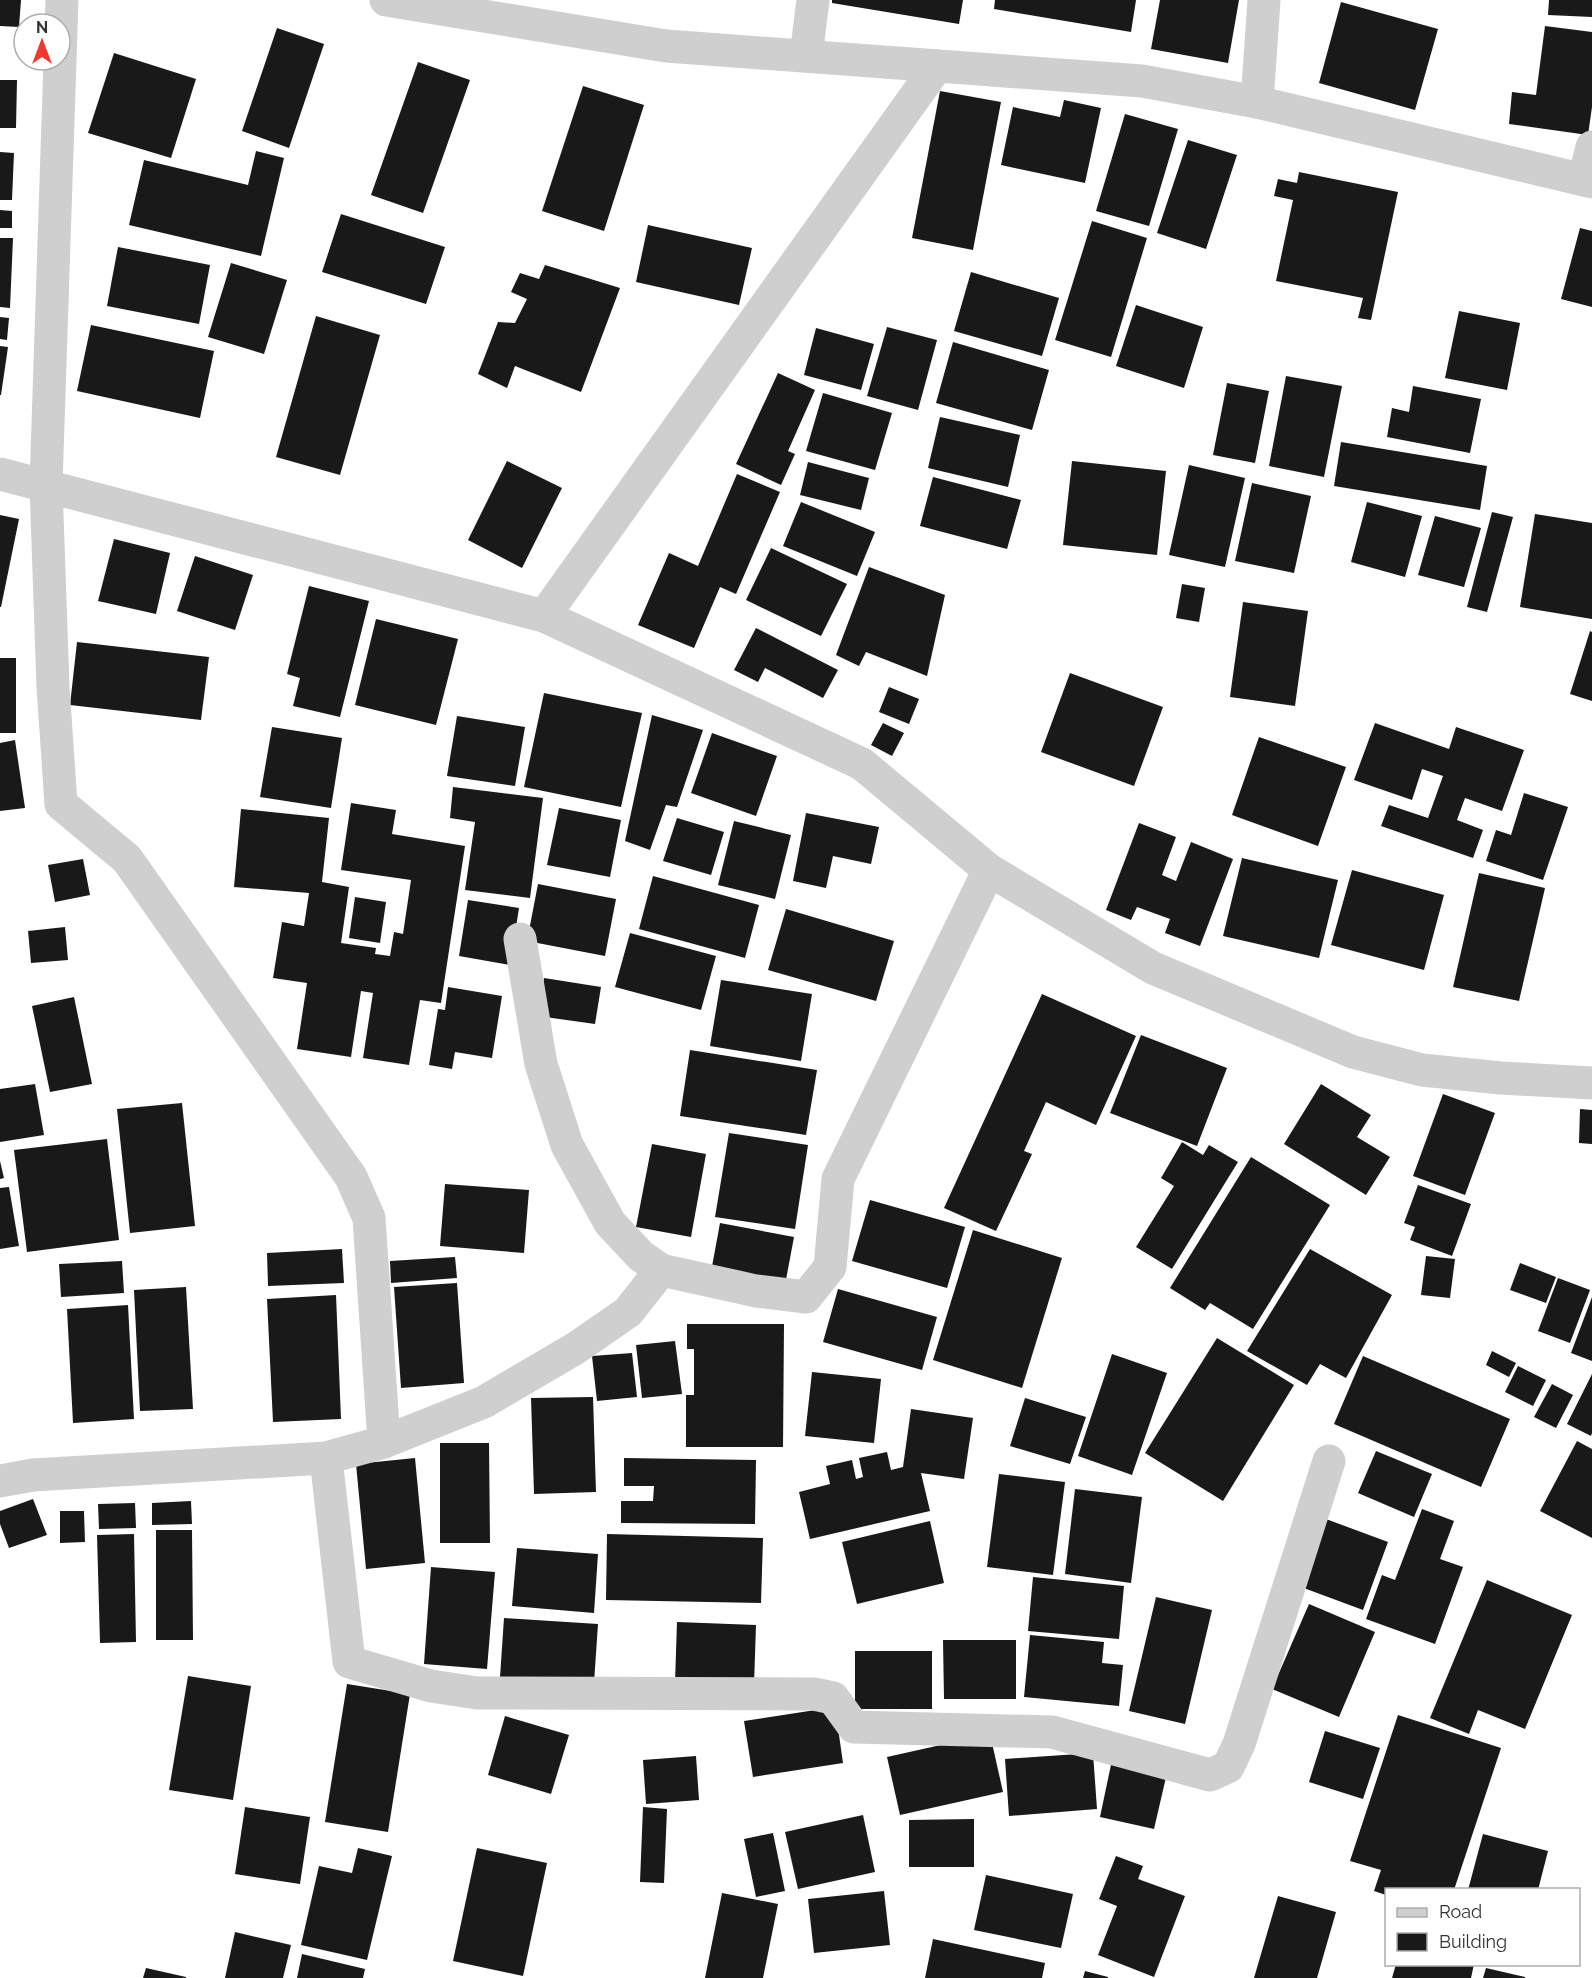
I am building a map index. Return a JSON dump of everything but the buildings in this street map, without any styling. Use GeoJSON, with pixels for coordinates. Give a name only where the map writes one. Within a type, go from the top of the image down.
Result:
{"type":"FeatureCollection","features":[{"type":"Feature","properties":{"kind":"street"},"geometry":{"type":"LineString","coordinates":[[63,0],[46,485],[53,687],[62,804],[127,859],[351,1177],[369,1218],[384,1442]]}},
{"type":"Feature","properties":{"kind":"street"},"geometry":{"type":"LineString","coordinates":[[386,0],[666,46],[1142,81],[1257,102],[1588,181],[1592,147]]}},
{"type":"Feature","properties":{"kind":"street"},"geometry":{"type":"LineString","coordinates":[[806,56],[813,0]]}},
{"type":"Feature","properties":{"kind":"street"},"geometry":{"type":"LineString","coordinates":[[1257,102],[1264,0]]}},
{"type":"Feature","properties":{"kind":"street"},"geometry":{"type":"LineString","coordinates":[[544,616],[938,66]]}},
{"type":"Feature","properties":{"kind":"street"},"geometry":{"type":"LineString","coordinates":[[0,474],[544,616],[862,764],[989,870],[1153,968],[1353,1052],[1422,1070],[1501,1078],[1592,1083]]}},
{"type":"Feature","properties":{"kind":"street"},"geometry":{"type":"LineString","coordinates":[[520,939],[541,1064],[567,1145],[610,1224],[641,1256],[661,1270],[756,1291],[806,1297],[830,1267],[838,1179],[989,870]]}},
{"type":"Feature","properties":{"kind":"street"},"geometry":{"type":"LineString","coordinates":[[0,1481],[33,1475],[326,1458],[384,1442],[484,1402],[576,1348],[628,1312],[661,1270]]}},
{"type":"Feature","properties":{"kind":"street"},"geometry":{"type":"LineString","coordinates":[[326,1458],[349,1662],[431,1686],[477,1693],[814,1694],[833,1698],[854,1727],[1052,1732],[1210,1775],[1228,1767],[1239,1744],[1329,1461]]}}]}
